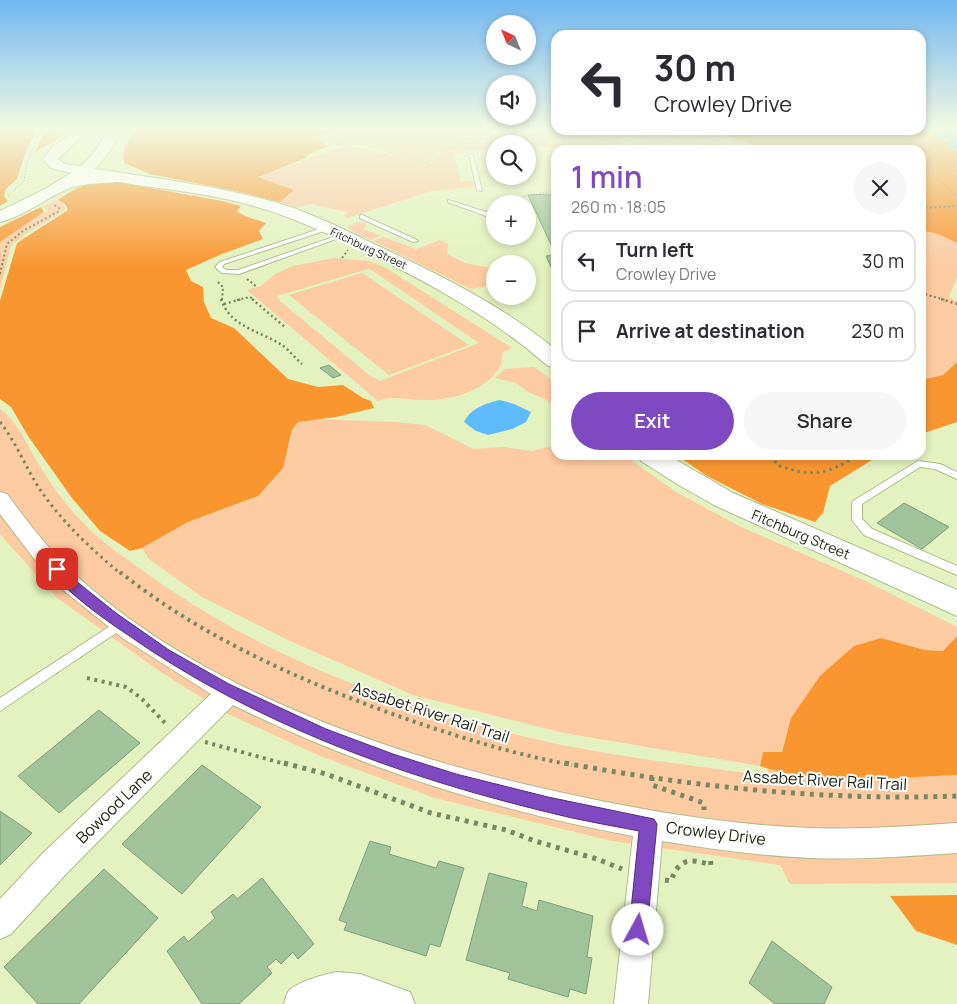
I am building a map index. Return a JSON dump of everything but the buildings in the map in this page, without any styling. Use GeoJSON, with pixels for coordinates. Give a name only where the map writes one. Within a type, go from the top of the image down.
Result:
{"type":"FeatureCollection","features":[{"type":"Feature","properties":{"kind":"street"},"geometry":{"type":"LineString","coordinates":[[0,217],[79,174]]}},
{"type":"Feature","properties":{"kind":"street"},"geometry":{"type":"LineString","coordinates":[[107,174],[132,177]]}},
{"type":"Feature","properties":{"kind":"street"},"geometry":{"type":"LineString","coordinates":[[127,174],[132,177]]}},
{"type":"Feature","properties":{"kind":"street"},"geometry":{"type":"LineString","coordinates":[[58,187],[91,179],[132,177]]}},
{"type":"Feature","properties":{"kind":"street","name":"Fitchburg Street"},"geometry":{"type":"LineString","coordinates":[[132,177],[267,204],[336,232],[447,284],[483,305],[522,332],[551,357]]}},
{"type":"Feature","properties":{"kind":"street","name":"Fitchburg Street"},"geometry":{"type":"LineString","coordinates":[[657,460],[682,478],[726,501],[786,529],[896,574],[957,604]]}},
{"type":"Feature","properties":{"kind":"street","name":"Crowley Drive"},"geometry":{"type":"LineString","coordinates":[[1,504],[26,536],[90,600],[164,654],[231,691],[320,733],[429,774],[548,805],[702,833],[811,843],[865,843],[957,838]]}},
{"type":"Feature","properties":{"kind":"street","name":"Bowood Lane"},"geometry":{"type":"LineString","coordinates":[[0,923],[54,864],[231,691]]}},
{"type":"Feature","properties":{"kind":"street"},"geometry":{"type":"LineString","coordinates":[[631,1004],[648,824]]}},
{"type":"Feature","properties":{"kind":"street"},"geometry":{"type":"LineString","coordinates":[[301,1004],[322,991],[340,987],[359,990],[398,1004]]}},
{"type":"Feature","properties":{"kind":"lane"},"geometry":{"type":"LineString","coordinates":[[476,174],[480,190]]}},
{"type":"Feature","properties":{"kind":"lane"},"geometry":{"type":"LineString","coordinates":[[450,202],[486,214]]}},
{"type":"Feature","properties":{"kind":"lane"},"geometry":{"type":"LineString","coordinates":[[362,217],[415,241]]}},
{"type":"Feature","properties":{"kind":"lane"},"geometry":{"type":"LineString","coordinates":[[336,232],[239,272],[224,272],[218,267],[222,263],[336,232]]}},
{"type":"Feature","properties":{"kind":"lane"},"geometry":{"type":"LineString","coordinates":[[957,476],[936,466],[918,464],[857,503],[857,520],[868,532],[957,572]]}},
{"type":"Feature","properties":{"kind":"lane"},"geometry":{"type":"LineString","coordinates":[[0,705],[121,624]]}},
{"type":"Feature","properties":{"kind":"path"},"geometry":{"type":"LineString","coordinates":[[15,199],[8,196],[24,181],[25,174]]}},
{"type":"Feature","properties":{"kind":"path"},"geometry":{"type":"LineString","coordinates":[[930,174],[957,196]]}},
{"type":"Feature","properties":{"kind":"path"},"geometry":{"type":"LineString","coordinates":[[530,195],[549,192],[549,190]]}},
{"type":"Feature","properties":{"kind":"path"},"geometry":{"type":"LineString","coordinates":[[0,274],[7,244],[23,231],[58,211],[56,205],[50,204]]}},
{"type":"Feature","properties":{"kind":"path"},"geometry":{"type":"LineString","coordinates":[[926,208],[957,206]]}},
{"type":"Feature","properties":{"kind":"path"},"geometry":{"type":"LineString","coordinates":[[242,275],[257,287]]}},
{"type":"Feature","properties":{"kind":"path"},"geometry":{"type":"LineString","coordinates":[[218,282],[223,287],[221,294],[224,304],[230,315],[238,323],[248,330],[282,346],[302,364]]}},
{"type":"Feature","properties":{"kind":"path"},"geometry":{"type":"LineString","coordinates":[[926,295],[957,304]]}},
{"type":"Feature","properties":{"kind":"path"},"geometry":{"type":"LineString","coordinates":[[224,304],[250,297],[285,327]]}},
{"type":"Feature","properties":{"kind":"path","name":"Assabet River Rail Trail"},"geometry":{"type":"LineString","coordinates":[[0,422],[8,432],[26,468],[42,494],[81,538],[133,582],[184,617],[220,638],[312,684],[457,736],[533,756],[652,778],[814,794],[893,797],[957,796]]}},
{"type":"Feature","properties":{"kind":"path"},"geometry":{"type":"LineString","coordinates":[[774,460],[777,465],[813,475],[833,471],[850,460]]}},
{"type":"Feature","properties":{"kind":"path"},"geometry":{"type":"LineString","coordinates":[[87,678],[129,688],[159,719],[172,728]]}},
{"type":"Feature","properties":{"kind":"path"},"geometry":{"type":"LineString","coordinates":[[205,742],[326,774],[432,813],[506,830],[535,841],[597,859],[627,872]]}},
{"type":"Feature","properties":{"kind":"path"},"geometry":{"type":"LineString","coordinates":[[652,778],[652,785],[704,803],[704,810]]}},
{"type":"Feature","properties":{"kind":"path"},"geometry":{"type":"LineString","coordinates":[[665,880],[671,881],[674,871],[680,863],[687,860],[696,860],[711,864],[710,856]]}},
{"type":"Feature","properties":{"kind":"shaded area"},"geometry":{"type":"Polygon","coordinates":[[[0,174],[19,174],[17,179],[6,189],[4,197],[8,201],[0,206],[0,174]]]}},
{"type":"Feature","properties":{"kind":"shaded area"},"geometry":{"type":"Polygon","coordinates":[[[150,174],[266,174],[258,177],[294,190],[280,202],[150,174]]]}},
{"type":"Feature","properties":{"kind":"shaded area"},"geometry":{"type":"Polygon","coordinates":[[[266,174],[459,174],[461,181],[473,181],[475,185],[473,187],[431,191],[348,218],[343,216],[348,212],[310,204],[295,208],[280,202],[294,190],[257,177],[266,174]]]}},
{"type":"Feature","properties":{"kind":"shaded area"},"geometry":{"type":"Polygon","coordinates":[[[926,174],[957,174],[957,243],[938,234],[926,231],[926,174]]]}},
{"type":"Feature","properties":{"kind":"shaded area"},"geometry":{"type":"Polygon","coordinates":[[[98,181],[113,181],[222,201],[241,206],[237,211],[245,216],[266,223],[259,231],[263,239],[186,270],[191,281],[203,287],[204,302],[211,318],[234,328],[288,379],[318,387],[343,385],[371,401],[374,408],[336,417],[298,422],[292,430],[283,468],[258,496],[188,522],[142,548],[130,551],[100,531],[72,498],[28,436],[11,407],[0,399],[0,301],[17,243],[68,210],[65,204],[58,200],[77,188],[98,181]]]}},
{"type":"Feature","properties":{"kind":"shaded area"},"geometry":{"type":"Polygon","coordinates":[[[56,200],[64,205],[65,209],[63,212],[27,233],[11,246],[0,288],[0,239],[48,211],[43,206],[56,200]]]}},
{"type":"Feature","properties":{"kind":"shaded area"},"geometry":{"type":"Polygon","coordinates":[[[41,207],[44,212],[0,242],[0,227],[41,207]]]}},
{"type":"Feature","properties":{"kind":"shaded area"},"geometry":{"type":"Polygon","coordinates":[[[357,222],[366,223],[364,229],[381,236],[370,240],[347,227],[357,222]]]}},
{"type":"Feature","properties":{"kind":"shaded area"},"geometry":{"type":"Polygon","coordinates":[[[926,231],[938,234],[957,243],[957,277],[949,297],[957,302],[957,362],[943,375],[926,379],[926,231]]]}},
{"type":"Feature","properties":{"kind":"shaded area"},"geometry":{"type":"Polygon","coordinates":[[[384,237],[416,249],[440,240],[448,244],[447,254],[465,263],[486,267],[486,286],[471,289],[373,241],[384,237]]]}},
{"type":"Feature","properties":{"kind":"shaded area"},"geometry":{"type":"Polygon","coordinates":[[[333,258],[369,261],[386,268],[512,348],[502,353],[501,365],[491,378],[483,385],[464,394],[433,400],[395,398],[378,401],[247,290],[261,286],[275,274],[293,266],[333,258]],[[368,269],[277,296],[280,301],[369,375],[380,381],[479,343],[368,269]]]}},
{"type":"Feature","properties":{"kind":"shaded area"},"geometry":{"type":"Polygon","coordinates":[[[362,273],[469,345],[389,375],[289,295],[362,273]]]}},
{"type":"Feature","properties":{"kind":"shaded area"},"geometry":{"type":"Polygon","coordinates":[[[957,362],[957,422],[926,432],[926,379],[943,375],[957,362]]]}},
{"type":"Feature","properties":{"kind":"shaded area"},"geometry":{"type":"Polygon","coordinates":[[[534,367],[548,377],[551,380],[551,405],[547,400],[528,392],[516,383],[495,378],[505,369],[534,367]]]}},
{"type":"Feature","properties":{"kind":"shaded area"},"geometry":{"type":"Polygon","coordinates":[[[0,409],[17,427],[44,473],[66,503],[90,530],[112,549],[182,598],[232,627],[283,654],[390,698],[501,731],[557,744],[635,758],[768,776],[766,762],[957,762],[957,883],[790,884],[780,865],[612,841],[435,798],[320,756],[228,714],[159,671],[56,597],[0,534],[0,409]]]}},
{"type":"Feature","properties":{"kind":"shaded area"},"geometry":{"type":"Polygon","coordinates":[[[314,419],[425,425],[473,449],[503,447],[532,451],[551,446],[551,460],[631,460],[676,492],[741,527],[863,580],[957,627],[957,636],[943,651],[925,650],[907,645],[791,718],[782,752],[763,752],[760,766],[564,733],[413,695],[290,641],[202,597],[149,559],[142,548],[188,522],[258,496],[290,443],[292,430],[298,422],[314,419]]]}},
{"type":"Feature","properties":{"kind":"shaded area"},"geometry":{"type":"Polygon","coordinates":[[[683,460],[872,460],[830,486],[823,513],[815,522],[762,504],[707,476],[683,460]]]}},
{"type":"Feature","properties":{"kind":"shaded area"},"geometry":{"type":"Polygon","coordinates":[[[957,636],[957,775],[857,779],[831,778],[782,772],[760,766],[763,752],[782,752],[791,718],[820,676],[854,646],[881,638],[925,650],[943,651],[957,636]]]}},
{"type":"Feature","properties":{"kind":"shaded area"},"geometry":{"type":"Polygon","coordinates":[[[957,895],[957,945],[916,931],[890,896],[957,895]]]}},
{"type":"Feature","properties":{"kind":"water"},"geometry":{"type":"Polygon","coordinates":[[[500,400],[531,412],[526,422],[512,429],[488,435],[476,431],[464,422],[470,413],[479,407],[500,400]]]}},
{"type":"Feature","properties":{"kind":"route"},"geometry":{"type":"LineString","coordinates":[[57,569],[72,585],[111,617],[164,654],[224,688],[287,719],[429,774],[548,805],[648,824],[638,930]]}}]}
